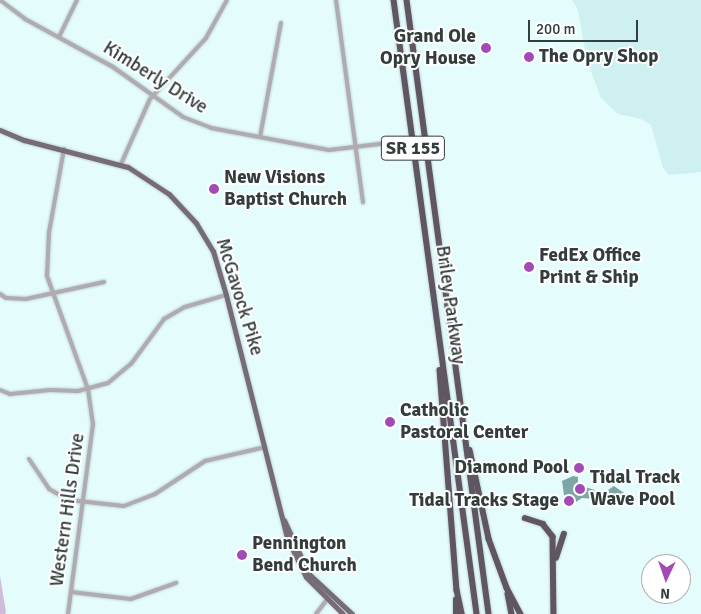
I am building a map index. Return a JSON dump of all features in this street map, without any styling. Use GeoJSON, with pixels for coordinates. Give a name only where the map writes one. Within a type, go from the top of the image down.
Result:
{"type":"FeatureCollection","features":[{"type":"Feature","properties":{"kind":"highway","name":"Briley Parkway"},"geometry":{"type":"LineString","coordinates":[[394,0],[477,614]]}},
{"type":"Feature","properties":{"kind":"highway","name":"Briley Parkway"},"geometry":{"type":"LineString","coordinates":[[407,0],[489,614]]}},
{"type":"Feature","properties":{"kind":"highway"},"geometry":{"type":"LineString","coordinates":[[433,295],[457,590],[456,614]]}},
{"type":"Feature","properties":{"kind":"highway"},"geometry":{"type":"LineString","coordinates":[[460,391],[483,519],[507,588],[520,614]]}},
{"type":"Feature","properties":{"kind":"highway"},"geometry":{"type":"LineString","coordinates":[[525,518],[543,524],[550,532],[554,562],[554,614]]}},
{"type":"Feature","properties":{"kind":"highway"},"geometry":{"type":"LineString","coordinates":[[554,562],[564,534]]}},
{"type":"Feature","properties":{"kind":"highway"},"geometry":{"type":"LineString","coordinates":[[507,588],[512,614]]}},
{"type":"Feature","properties":{"kind":"highway"},"geometry":{"type":"LineString","coordinates":[[457,590],[462,614]]}},
{"type":"Feature","properties":{"kind":"main road","name":"McGavock Pike"},"geometry":{"type":"LineString","coordinates":[[0,130],[64,150],[121,164],[161,186],[190,215],[213,251],[226,295],[280,511],[309,574],[342,614]]}},
{"type":"Feature","properties":{"kind":"main road"},"geometry":{"type":"LineString","coordinates":[[328,598],[351,613]]}},
{"type":"Feature","properties":{"kind":"street","name":"Kimberly Drive"},"geometry":{"type":"LineString","coordinates":[[0,0],[25,19],[59,37],[154,94],[183,117],[211,128],[329,150],[397,142]]}},
{"type":"Feature","properties":{"kind":"street"},"geometry":{"type":"LineString","coordinates":[[59,37],[78,0]]}},
{"type":"Feature","properties":{"kind":"street"},"geometry":{"type":"LineString","coordinates":[[121,164],[134,129],[154,94],[206,38],[227,0]]}},
{"type":"Feature","properties":{"kind":"street"},"geometry":{"type":"LineString","coordinates":[[336,0],[363,202]]}},
{"type":"Feature","properties":{"kind":"street"},"geometry":{"type":"LineString","coordinates":[[260,137],[281,23]]}},
{"type":"Feature","properties":{"kind":"street","name":"Western Hills Drive"},"geometry":{"type":"LineString","coordinates":[[64,150],[48,249],[47,276],[52,295],[88,389],[93,424],[68,614]]}},
{"type":"Feature","properties":{"kind":"street"},"geometry":{"type":"LineString","coordinates":[[0,294],[6,298],[26,299],[52,295],[104,282]]}},
{"type":"Feature","properties":{"kind":"street"},"geometry":{"type":"LineString","coordinates":[[0,390],[22,394],[88,389],[108,383],[123,374],[164,320],[185,308],[226,295]]}},
{"type":"Feature","properties":{"kind":"street"},"geometry":{"type":"LineString","coordinates":[[29,459],[49,489],[69,500],[124,506],[155,494],[205,461],[265,447]]}},
{"type":"Feature","properties":{"kind":"street"},"geometry":{"type":"LineString","coordinates":[[71,592],[131,599],[176,583]]}},
{"type":"Feature","properties":{"kind":"street"},"geometry":{"type":"LineString","coordinates":[[316,614],[328,598]]}},
{"type":"Feature","properties":{"kind":"shaded area"},"geometry":{"type":"Polygon","coordinates":[[[572,0],[701,0],[701,172],[669,175],[663,168],[651,125],[641,119],[618,114],[601,98],[587,61],[578,10],[572,0]]]}},
{"type":"Feature","properties":{"kind":"shaded area","name":"Tidal Track Wave Pool"},"geometry":{"type":"Polygon","coordinates":[[[573,476],[578,477],[578,485],[595,490],[595,499],[582,498],[576,502],[564,495],[562,481],[573,476]]]}},
{"type":"Feature","properties":{"kind":"shaded area"},"geometry":{"type":"Polygon","coordinates":[[[614,486],[627,495],[610,496],[608,490],[614,486]]]}},
{"type":"Feature","properties":{"kind":"shaded area"},"geometry":{"type":"Polygon","coordinates":[[[0,576],[6,612],[5,614],[0,614],[0,576]]]}},
{"type":"Feature","properties":{"kind":"place","name":"Grand Ole Opry House"},"geometry":{"type":"Point","coordinates":[486,48]}},
{"type":"Feature","properties":{"kind":"place","name":"The Opry Shop"},"geometry":{"type":"Point","coordinates":[529,57]}},
{"type":"Feature","properties":{"kind":"place","name":"New Visions Baptist Church"},"geometry":{"type":"Point","coordinates":[214,189]}},
{"type":"Feature","properties":{"kind":"place","name":"FedEx Office Print & Ship"},"geometry":{"type":"Point","coordinates":[529,267]}},
{"type":"Feature","properties":{"kind":"place","name":"Catholic Pastoral Center"},"geometry":{"type":"Point","coordinates":[390,422]}},
{"type":"Feature","properties":{"kind":"place","name":"Diamond Pool"},"geometry":{"type":"Point","coordinates":[579,468]}},
{"type":"Feature","properties":{"kind":"place","name":"Tidal Track Wave Pool"},"geometry":{"type":"Point","coordinates":[580,489]}},
{"type":"Feature","properties":{"kind":"place","name":"Tidal Tracks Stage"},"geometry":{"type":"Point","coordinates":[569,501]}},
{"type":"Feature","properties":{"kind":"place","name":"Pennington Bend Church"},"geometry":{"type":"Point","coordinates":[242,555]}}]}
